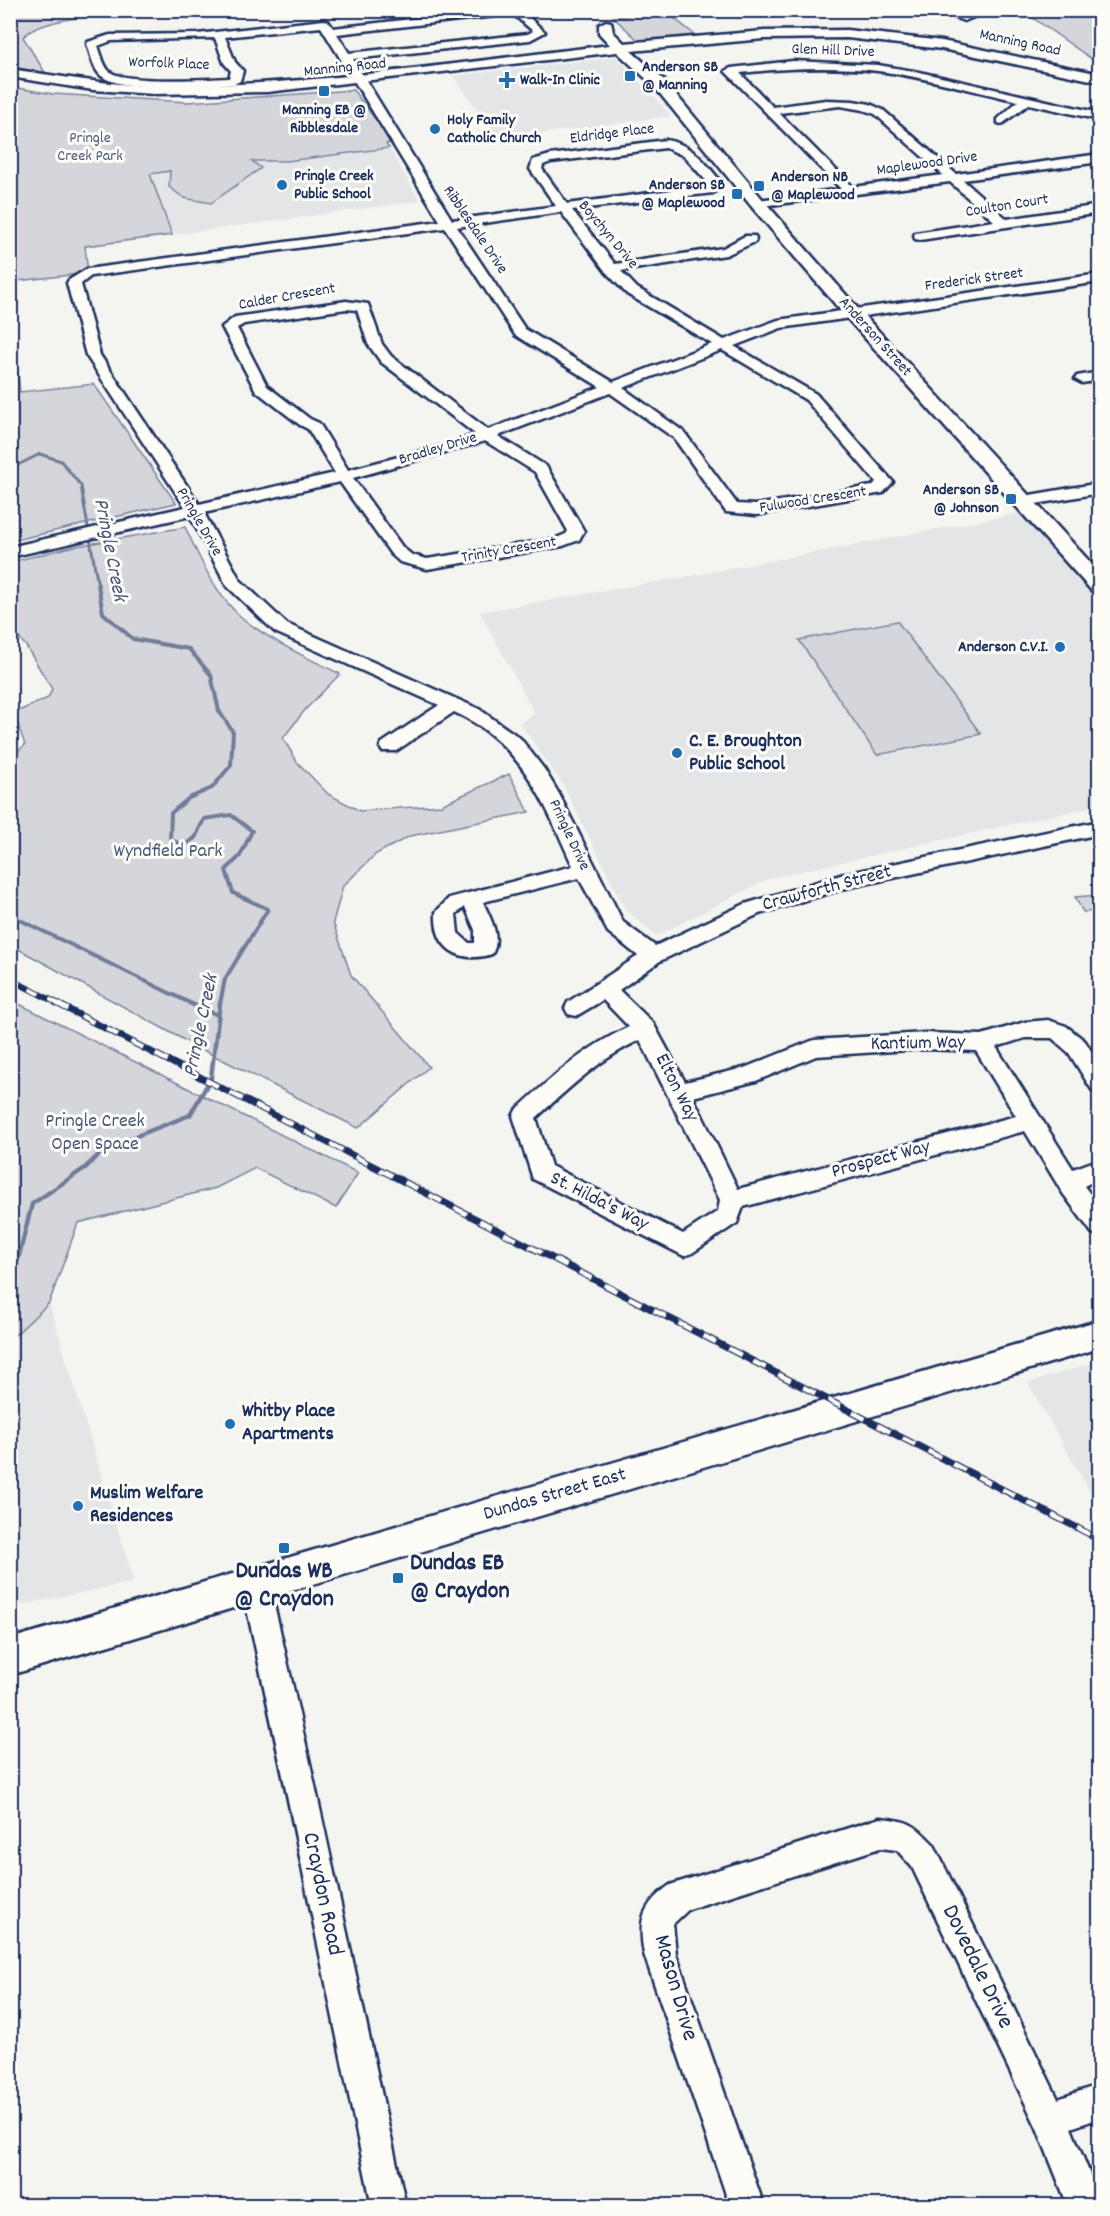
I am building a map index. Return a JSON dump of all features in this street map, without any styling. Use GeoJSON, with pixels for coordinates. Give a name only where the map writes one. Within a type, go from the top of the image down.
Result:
{"type":"FeatureCollection","features":[{"type":"Feature","properties":{"kind":"main road","name":"Anderson Street"},"geometry":{"type":"LineString","coordinates":[[602,21],[606,33],[628,49],[651,78],[658,82],[758,204],[854,315],[1100,586]]}},
{"type":"Feature","properties":{"kind":"main road","name":"Manning Road"},"geometry":{"type":"LineString","coordinates":[[10,81],[86,91],[172,96],[268,94],[628,49],[675,47],[682,43],[790,34],[847,34],[908,40],[1100,78]]}},
{"type":"Feature","properties":{"kind":"main road","name":"Manning Road"},"geometry":{"type":"LineString","coordinates":[[10,73],[93,86],[195,90],[267,88],[361,81]]}},
{"type":"Feature","properties":{"kind":"main road","name":"Dundas Street East"},"geometry":{"type":"LineString","coordinates":[[10,1657],[1100,1334]]}},
{"type":"Feature","properties":{"kind":"street"},"geometry":{"type":"LineString","coordinates":[[939,10],[964,18],[974,15],[969,10]]}},
{"type":"Feature","properties":{"kind":"street"},"geometry":{"type":"LineString","coordinates":[[332,14],[327,28],[515,11],[540,32],[530,37],[344,57]]}},
{"type":"Feature","properties":{"kind":"street","name":"Worfolk Place"},"geometry":{"type":"LineString","coordinates":[[219,35],[230,63],[237,71],[234,81],[136,81],[110,78],[104,72],[92,44],[98,40],[111,38],[177,38],[219,35],[327,28]]}},
{"type":"Feature","properties":{"kind":"street","name":"Ribblesdale Drive"},"geometry":{"type":"LineString","coordinates":[[327,28],[428,193],[520,332],[611,387]]}},
{"type":"Feature","properties":{"kind":"street","name":"Glen Hill Drive"},"geometry":{"type":"LineString","coordinates":[[850,191],[731,71],[793,64],[878,68],[919,75],[1100,117]]}},
{"type":"Feature","properties":{"kind":"street"},"geometry":{"type":"LineString","coordinates":[[1002,121],[1026,101]]}},
{"type":"Feature","properties":{"kind":"street"},"geometry":{"type":"LineString","coordinates":[[771,111],[836,103],[867,106],[879,112],[1004,223]]}},
{"type":"Feature","properties":{"kind":"street","name":"Eldridge Place"},"geometry":{"type":"LineString","coordinates":[[666,144],[676,145],[686,149],[717,185],[713,189],[698,192],[564,208],[536,169],[537,163],[573,156],[666,144]]}},
{"type":"Feature","properties":{"kind":"street","name":"Maplewood Drive"},"geometry":{"type":"LineString","coordinates":[[758,204],[1100,158]]}},
{"type":"Feature","properties":{"kind":"street","name":"Boychyn Drive"},"geometry":{"type":"LineString","coordinates":[[450,224],[564,208],[632,291],[722,344]]}},
{"type":"Feature","properties":{"kind":"street","name":"Coulton Court"},"geometry":{"type":"LineString","coordinates":[[920,236],[1100,209]]}},
{"type":"Feature","properties":{"kind":"street","name":"Pringle Drive"},"geometry":{"type":"LineString","coordinates":[[450,224],[87,273],[74,283],[93,355],[195,510],[233,582],[281,628],[453,704],[495,727],[513,742],[525,756],[549,794],[615,927],[653,956]]}},
{"type":"Feature","properties":{"kind":"street"},"geometry":{"type":"LineString","coordinates":[[612,269],[726,251],[750,239]]}},
{"type":"Feature","properties":{"kind":"street","name":"Frederick Street"},"geometry":{"type":"LineString","coordinates":[[854,315],[1100,278]]}},
{"type":"Feature","properties":{"kind":"street","name":"Calder Crescent"},"geometry":{"type":"LineString","coordinates":[[344,476],[314,426],[305,422],[261,388],[229,327],[240,320],[346,305],[363,307],[375,344],[386,358],[485,435]]}},
{"type":"Feature","properties":{"kind":"street","name":"Bradley Drive"},"geometry":{"type":"LineString","coordinates":[[10,552],[344,476],[460,446],[778,324],[854,315]]}},
{"type":"Feature","properties":{"kind":"street","name":"Fulwood Crescent"},"geometry":{"type":"LineString","coordinates":[[611,387],[679,435],[732,509],[756,510],[876,490],[885,482],[811,398],[722,344]]}},
{"type":"Feature","properties":{"kind":"street"},"geometry":{"type":"LineString","coordinates":[[1082,379],[1100,376]]}},
{"type":"Feature","properties":{"kind":"street","name":"Trinity Crescent"},"geometry":{"type":"LineString","coordinates":[[344,476],[397,551],[406,559],[427,564],[556,543],[573,537],[576,531],[541,469],[485,435]]}},
{"type":"Feature","properties":{"kind":"street"},"geometry":{"type":"LineString","coordinates":[[1024,501],[1100,488]]}},
{"type":"Feature","properties":{"kind":"street"},"geometry":{"type":"LineString","coordinates":[[389,747],[453,704]]}},
{"type":"Feature","properties":{"kind":"street","name":"Crawforth Street"},"geometry":{"type":"LineString","coordinates":[[576,1008],[653,956],[752,909],[821,886],[1100,827]]}},
{"type":"Feature","properties":{"kind":"street"},"geometry":{"type":"LineString","coordinates":[[471,898],[585,870]]}},
{"type":"Feature","properties":{"kind":"street","name":"Elton Way"},"geometry":{"type":"LineString","coordinates":[[605,988],[645,1029],[680,1092],[732,1200]]}},
{"type":"Feature","properties":{"kind":"street"},"geometry":{"type":"LineString","coordinates":[[982,1043],[1035,1028],[1053,1029],[1069,1038],[1100,1084]]}},
{"type":"Feature","properties":{"kind":"street","name":"St. Hilda's Way"},"geometry":{"type":"LineString","coordinates":[[645,1029],[619,1039],[581,1064],[524,1116],[541,1172],[684,1246],[729,1216],[732,1200]]}},
{"type":"Feature","properties":{"kind":"street","name":"Kantium Way"},"geometry":{"type":"LineString","coordinates":[[680,1092],[748,1075],[814,1048],[925,1041],[982,1043],[1070,1185],[1100,1226]]}},
{"type":"Feature","properties":{"kind":"street","name":"Prospect Way"},"geometry":{"type":"LineString","coordinates":[[732,1200],[1031,1121]]}},
{"type":"Feature","properties":{"kind":"street"},"geometry":{"type":"LineString","coordinates":[[1070,1185],[1083,1174],[1100,1168]]}},
{"type":"Feature","properties":{"kind":"street","name":"Craydon Road"},"geometry":{"type":"LineString","coordinates":[[255,1583],[293,1747],[307,1825],[389,2205]]}},
{"type":"Feature","properties":{"kind":"street","name":"Dovedale Drive"},"geometry":{"type":"LineString","coordinates":[[798,1859],[880,1833],[905,1836],[916,1845],[1050,2119],[1085,2205]]}},
{"type":"Feature","properties":{"kind":"street","name":"Mason Drive"},"geometry":{"type":"LineString","coordinates":[[747,2205],[660,1954],[657,1919],[664,1907],[681,1896],[798,1859]]}},
{"type":"Feature","properties":{"kind":"street"},"geometry":{"type":"LineString","coordinates":[[1050,2119],[1100,2101]]}},
{"type":"Feature","properties":{"kind":"shaded area"},"geometry":{"type":"Polygon","coordinates":[[[617,57],[671,116],[499,139],[453,76],[617,57]]]}},
{"type":"Feature","properties":{"kind":"shaded area","name":"Pringle Creek Public School"},"geometry":{"type":"Polygon","coordinates":[[[389,148],[420,201],[172,235],[148,170],[266,159],[287,161],[389,148]]]}},
{"type":"Feature","properties":{"kind":"shaded area"},"geometry":{"type":"Polygon","coordinates":[[[1022,513],[1099,599],[1099,805],[770,878],[656,936],[626,910],[562,783],[520,723],[535,714],[480,612],[696,575],[1022,513]]]}},
{"type":"Feature","properties":{"kind":"shaded area"},"geometry":{"type":"Polygon","coordinates":[[[49,1303],[134,1582],[11,1607],[11,1339],[49,1303]]]}},
{"type":"Feature","properties":{"kind":"shaded area"},"geometry":{"type":"Polygon","coordinates":[[[1100,1361],[1099,1507],[1028,1383],[1100,1361]]]}},
{"type":"Feature","properties":{"kind":"green space"},"geometry":{"type":"Polygon","coordinates":[[[10,11],[169,11],[92,16],[50,23],[34,29],[23,37],[46,74],[11,69],[10,11]]]}},
{"type":"Feature","properties":{"kind":"green space"},"geometry":{"type":"Polygon","coordinates":[[[665,11],[695,35],[639,41],[613,17],[665,11]]]}},
{"type":"Feature","properties":{"kind":"green space"},"geometry":{"type":"Polygon","coordinates":[[[1023,11],[1099,11],[1099,64],[1023,11]]]}},
{"type":"Feature","properties":{"kind":"green space","name":"Pringle Creek Park"},"geometry":{"type":"Polygon","coordinates":[[[11,87],[53,94],[187,102],[353,90],[393,142],[386,144],[389,148],[287,161],[252,161],[261,168],[211,203],[184,198],[169,187],[170,171],[150,174],[172,235],[85,246],[88,273],[17,281],[11,270],[11,87]]]}},
{"type":"Feature","properties":{"kind":"green space"},"geometry":{"type":"Polygon","coordinates":[[[11,310],[20,392],[94,384],[176,503],[11,541],[11,310]]]}},
{"type":"Feature","properties":{"kind":"green space","name":"Wyndfield Park"},"geometry":{"type":"Polygon","coordinates":[[[185,527],[215,586],[240,616],[275,640],[340,674],[305,710],[283,738],[297,762],[328,794],[360,811],[441,805],[509,774],[529,812],[410,836],[376,854],[343,886],[333,922],[351,975],[429,1067],[358,1128],[195,1046],[11,945],[11,757],[25,745],[14,713],[48,698],[52,689],[26,646],[11,629],[11,562],[71,547],[185,527]]]}},
{"type":"Feature","properties":{"kind":"green space"},"geometry":{"type":"Polygon","coordinates":[[[897,621],[981,734],[877,755],[799,640],[897,621]]]}},
{"type":"Feature","properties":{"kind":"green space"},"geometry":{"type":"Polygon","coordinates":[[[1099,895],[1099,911],[1083,912],[1075,897],[1099,895]]]}},
{"type":"Feature","properties":{"kind":"green space","name":"Pringle Creek Open Space"},"geometry":{"type":"Polygon","coordinates":[[[11,1000],[358,1173],[336,1208],[255,1168],[216,1188],[78,1223],[49,1303],[11,1339],[11,1000]]]}},
{"type":"Feature","properties":{"kind":"waterway","name":"Pringle Creek"},"geometry":{"type":"LineString","coordinates":[[10,469],[40,454],[61,461],[81,486],[98,586]]}},
{"type":"Feature","properties":{"kind":"waterway","name":"Pringle Creek"},"geometry":{"type":"LineString","coordinates":[[98,585],[103,613],[133,639],[189,649],[211,675],[219,711],[233,732],[231,765],[212,788],[189,798],[171,813],[170,840],[184,845],[195,838],[204,819],[231,815],[252,831],[240,856],[226,870],[233,893],[268,909],[225,979],[220,1004]]}},
{"type":"Feature","properties":{"kind":"waterway"},"geometry":{"type":"LineString","coordinates":[[10,915],[192,1004]]}},
{"type":"Feature","properties":{"kind":"waterway"},"geometry":{"type":"LineString","coordinates":[[189,1003],[218,1015]]}},
{"type":"Feature","properties":{"kind":"waterway","name":"Pringle Creek"},"geometry":{"type":"LineString","coordinates":[[10,1280],[15,1271],[32,1204],[85,1168],[106,1148],[190,1115],[211,1078],[220,1003]]}},
{"type":"Feature","properties":{"kind":"railway"},"geometry":{"type":"LineString","coordinates":[[10,979],[59,1004]]}},
{"type":"Feature","properties":{"kind":"railway"},"geometry":{"type":"LineString","coordinates":[[56,1003],[1095,1537]]}},
{"type":"Feature","properties":{"kind":"railway"},"geometry":{"type":"LineString","coordinates":[[1092,1536],[1100,1540]]}},
{"type":"Feature","properties":{"kind":"place","name":"Anderson SB @ Manning"},"geometry":{"type":"Point","coordinates":[630,76]}},
{"type":"Feature","properties":{"kind":"place","name":"Walk-In Clinic"},"geometry":{"type":"Point","coordinates":[507,80]}},
{"type":"Feature","properties":{"kind":"place","name":"Manning EB @ Ribblesdale"},"geometry":{"type":"Point","coordinates":[324,91]}},
{"type":"Feature","properties":{"kind":"place","name":"Holy Family Catholic Church"},"geometry":{"type":"Point","coordinates":[435,129]}},
{"type":"Feature","properties":{"kind":"place","name":"Pringle Creek Public School"},"geometry":{"type":"Point","coordinates":[282,185]}},
{"type":"Feature","properties":{"kind":"place","name":"Anderson NB @ Maplewood"},"geometry":{"type":"Point","coordinates":[759,186]}},
{"type":"Feature","properties":{"kind":"place","name":"Anderson SB @ Maplewood"},"geometry":{"type":"Point","coordinates":[737,194]}},
{"type":"Feature","properties":{"kind":"place","name":"Anderson SB @ Johnson"},"geometry":{"type":"Point","coordinates":[1011,499]}},
{"type":"Feature","properties":{"kind":"place","name":"Anderson C.V.I."},"geometry":{"type":"Point","coordinates":[1060,647]}},
{"type":"Feature","properties":{"kind":"place","name":"C. E. Broughton Public School"},"geometry":{"type":"Point","coordinates":[677,753]}},
{"type":"Feature","properties":{"kind":"place","name":"Whitby Place Apartments"},"geometry":{"type":"Point","coordinates":[230,1424]}},
{"type":"Feature","properties":{"kind":"place","name":"Muslim Welfare Residences"},"geometry":{"type":"Point","coordinates":[78,1506]}},
{"type":"Feature","properties":{"kind":"place","name":"Dundas WB @ Craydon"},"geometry":{"type":"Point","coordinates":[284,1548]}},
{"type":"Feature","properties":{"kind":"place","name":"Dundas EB @ Craydon"},"geometry":{"type":"Point","coordinates":[398,1578]}}]}
